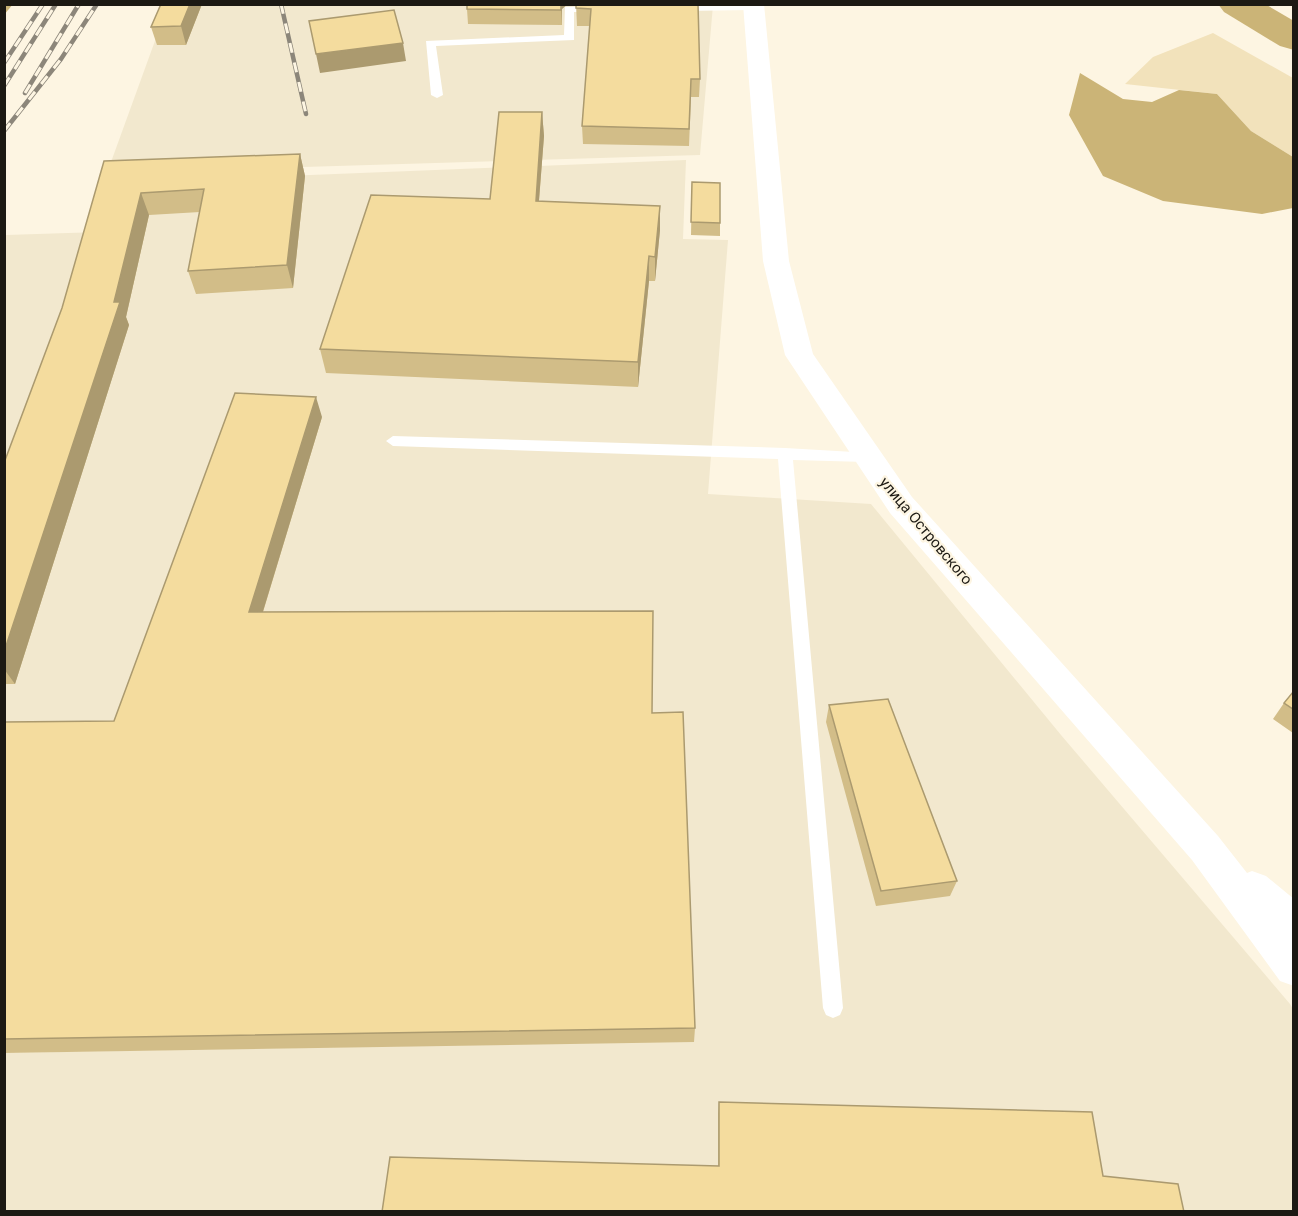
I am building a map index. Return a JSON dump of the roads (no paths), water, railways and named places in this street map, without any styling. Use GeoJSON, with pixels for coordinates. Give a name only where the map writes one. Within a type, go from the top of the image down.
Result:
{"type":"FeatureCollection","features":[{"type":"Feature","properties":{"kind":"street","name":"улица Островского"},"geometry":{"type":"LineString","coordinates":[[753,6],[776,261],[799,355],[866,457],[901,505],[1205,848],[1293,967]]}},
{"type":"Feature","properties":{"kind":"street"},"geometry":{"type":"LineString","coordinates":[[1205,848],[1293,924]]}},
{"type":"Feature","properties":{"kind":"lane"},"geometry":{"type":"LineString","coordinates":[[661,8],[753,6]]}},
{"type":"Feature","properties":{"kind":"lane"},"geometry":{"type":"LineString","coordinates":[[437,95],[430,43],[570,38],[569,9],[615,9]]}},
{"type":"Feature","properties":{"kind":"lane"},"geometry":{"type":"LineString","coordinates":[[393,441],[866,457]]}},
{"type":"Feature","properties":{"kind":"lane"},"geometry":{"type":"LineString","coordinates":[[785,453],[833,1008]]}},
{"type":"Feature","properties":{"kind":"waterway"},"geometry":{"type":"LineString","coordinates":[[4,13],[10,4]]}},
{"type":"Feature","properties":{"kind":"waterway"},"geometry":{"type":"LineString","coordinates":[[1237,4],[1294,38]]}},
{"type":"Feature","properties":{"kind":"railway"},"geometry":{"type":"LineString","coordinates":[[4,63],[43,4]]}},
{"type":"Feature","properties":{"kind":"railway"},"geometry":{"type":"LineString","coordinates":[[4,86],[56,4]]}},
{"type":"Feature","properties":{"kind":"railway"},"geometry":{"type":"LineString","coordinates":[[25,93],[79,4]]}},
{"type":"Feature","properties":{"kind":"railway"},"geometry":{"type":"LineString","coordinates":[[4,131],[61,59],[97,4]]}},
{"type":"Feature","properties":{"kind":"railway"},"geometry":{"type":"LineString","coordinates":[[281,4],[306,114]]}}]}
